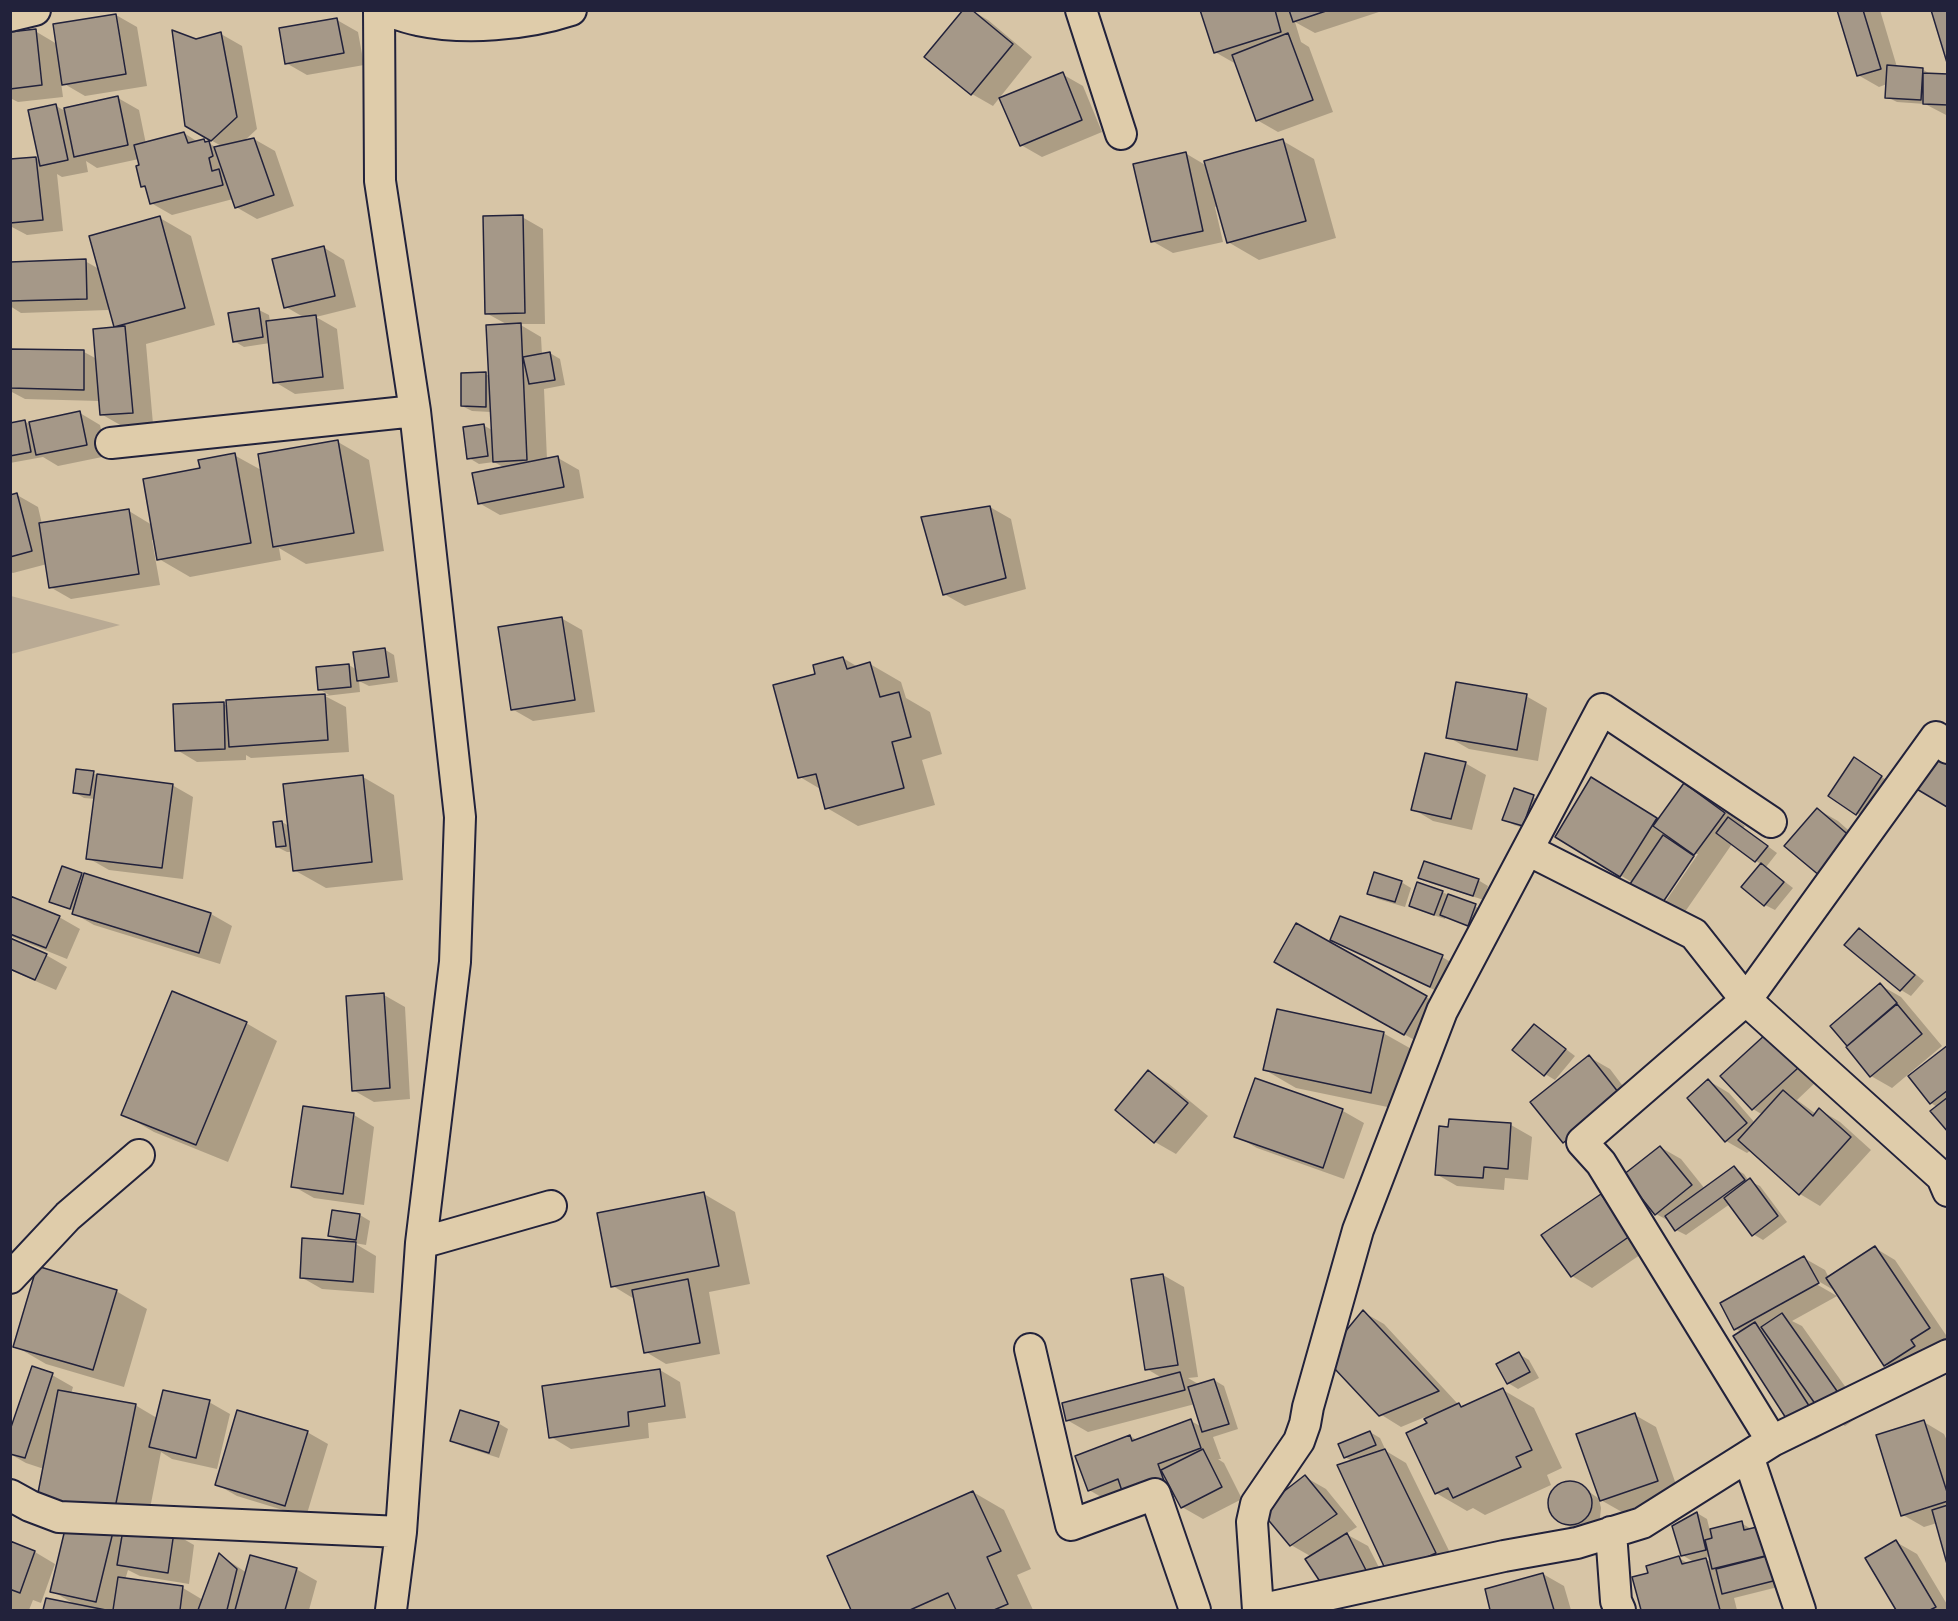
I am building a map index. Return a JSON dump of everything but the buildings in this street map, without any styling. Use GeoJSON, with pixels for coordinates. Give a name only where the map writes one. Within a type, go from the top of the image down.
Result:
{"type":"FeatureCollection","features":[{"type":"Feature","properties":{"kind":"street"},"geometry":{"type":"LineString","coordinates":[[10,16],[34,10]]}},
{"type":"Feature","properties":{"kind":"street"},"geometry":{"type":"LineString","coordinates":[[379,10],[380,181],[415,411],[460,816],[455,962],[421,1243],[401,1532],[392,1611]]}},
{"type":"Feature","properties":{"kind":"street"},"geometry":{"type":"LineString","coordinates":[[386,10],[418,20],[476,26],[547,18],[572,10]]}},
{"type":"Feature","properties":{"kind":"street"},"geometry":{"type":"LineString","coordinates":[[1081,10],[1121,134]]}},
{"type":"Feature","properties":{"kind":"street"},"geometry":{"type":"LineString","coordinates":[[111,443],[415,411]]}},
{"type":"Feature","properties":{"kind":"street"},"geometry":{"type":"LineString","coordinates":[[1771,822],[1602,709],[1442,1011],[1358,1230],[1299,1441],[1257,1504],[1252,1522],[1258,1611],[1504,1556],[1577,1543],[1642,1523],[1760,1448],[1947,1355]]}},
{"type":"Feature","properties":{"kind":"street"},"geometry":{"type":"LineString","coordinates":[[1800,1611],[1760,1448],[1601,1163],[1582,1142],[1746,1000],[1936,737],[1947,748]]}},
{"type":"Feature","properties":{"kind":"street"},"geometry":{"type":"LineString","coordinates":[[1528,850],[1694,934],[1746,1000],[1942,1171]]}},
{"type":"Feature","properties":{"kind":"street"},"geometry":{"type":"LineString","coordinates":[[10,1278],[68,1216],[139,1155]]}},
{"type":"Feature","properties":{"kind":"street"},"geometry":{"type":"LineString","coordinates":[[421,1243],[551,1206]]}},
{"type":"Feature","properties":{"kind":"street"},"geometry":{"type":"LineString","coordinates":[[1030,1349],[1071,1525],[1155,1494],[1195,1611]]}},
{"type":"Feature","properties":{"kind":"street"},"geometry":{"type":"LineString","coordinates":[[10,1495],[30,1506],[59,1517],[401,1532]]}},
{"type":"Feature","properties":{"kind":"street"},"geometry":{"type":"LineString","coordinates":[[1611,1532],[1616,1601],[1620,1611]]}},
{"type":"Feature","properties":{"kind":"shaded area"},"geometry":{"type":"Polygon","coordinates":[[[11,596],[120,625],[11,654],[11,596]]]}}]}
